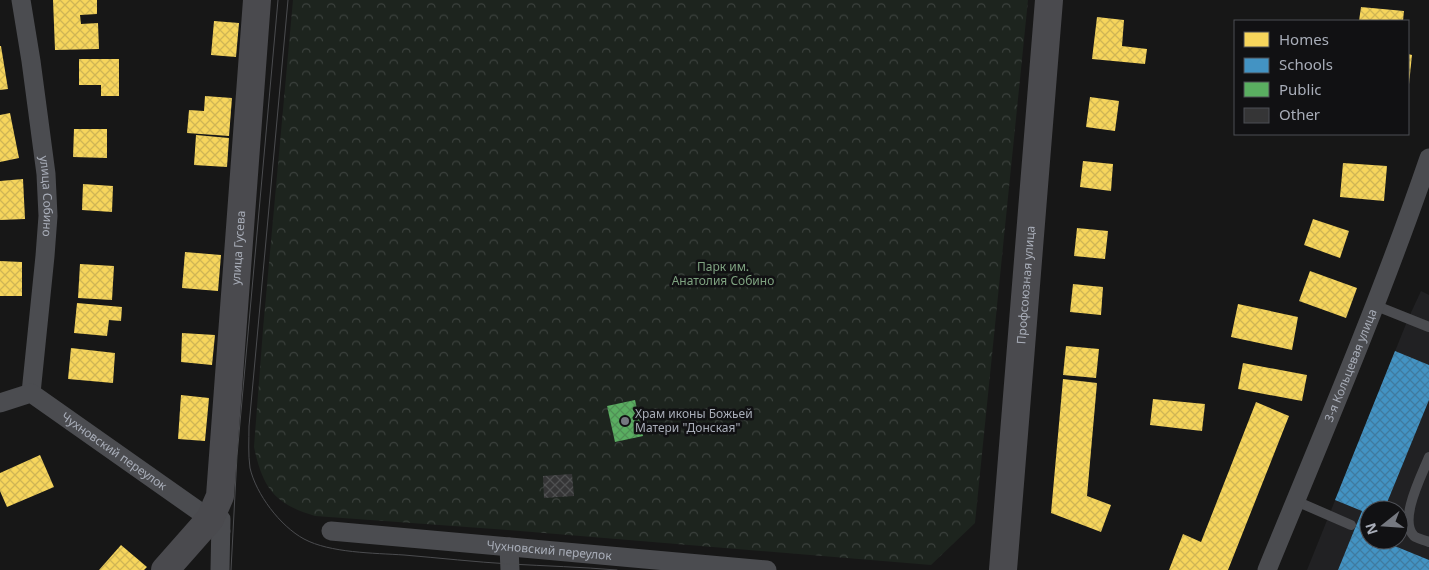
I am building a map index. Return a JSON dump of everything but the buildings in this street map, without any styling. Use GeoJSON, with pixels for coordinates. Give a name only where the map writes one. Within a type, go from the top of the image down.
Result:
{"type":"FeatureCollection","features":[{"type":"Feature","properties":{"kind":"main road","name":"улица Гусева"},"geometry":{"type":"LineString","coordinates":[[217,515],[257,0]]}},
{"type":"Feature","properties":{"kind":"main road","name":"Профсоюзная улица"},"geometry":{"type":"LineString","coordinates":[[1003,570],[1049,0]]}},
{"type":"Feature","properties":{"kind":"main road"},"geometry":{"type":"LineString","coordinates":[[166,570],[217,515]]}},
{"type":"Feature","properties":{"kind":"street","name":"улица Собино"},"geometry":{"type":"LineString","coordinates":[[21,0],[46,174],[48,216],[31,393]]}},
{"type":"Feature","properties":{"kind":"street","name":"3-я Кольцевая улица"},"geometry":{"type":"LineString","coordinates":[[1268,570],[1374,305],[1429,158]]}},
{"type":"Feature","properties":{"kind":"street"},"geometry":{"type":"LineString","coordinates":[[0,404],[31,393]]}},
{"type":"Feature","properties":{"kind":"street","name":"Чухновский переулок"},"geometry":{"type":"LineString","coordinates":[[31,393],[217,515]]}},
{"type":"Feature","properties":{"kind":"street","name":"улица Гусева"},"geometry":{"type":"LineString","coordinates":[[217,515],[220,570]]}},
{"type":"Feature","properties":{"kind":"street","name":"Чухновский переулок"},"geometry":{"type":"LineString","coordinates":[[331,531],[767,570]]}},
{"type":"Feature","properties":{"kind":"street"},"geometry":{"type":"LineString","coordinates":[[509,547],[510,570]]}},
{"type":"Feature","properties":{"kind":"lane"},"geometry":{"type":"LineString","coordinates":[[1374,305],[1429,327]]}},
{"type":"Feature","properties":{"kind":"lane"},"geometry":{"type":"LineString","coordinates":[[1429,457],[1409,510],[1408,524],[1415,536],[1429,542]]}},
{"type":"Feature","properties":{"kind":"lane"},"geometry":{"type":"LineString","coordinates":[[1296,502],[1350,525]]}},
{"type":"Feature","properties":{"kind":"shaded area"},"geometry":{"type":"Polygon","coordinates":[[[1421,291],[1429,295],[1429,570],[1307,570],[1421,291]]]}},
{"type":"Feature","properties":{"kind":"green space","name":"Парк им. Анатолия Собино"},"geometry":{"type":"Polygon","coordinates":[[[293,0],[1028,0],[975,523],[931,565],[315,516],[280,500],[273,493],[262,474],[254,447],[293,0]]]}},
{"type":"Feature","properties":{"kind":"tram line"},"geometry":{"type":"LineString","coordinates":[[231,570],[237,456],[278,0]]}},
{"type":"Feature","properties":{"kind":"tram line"},"geometry":{"type":"LineString","coordinates":[[288,0],[249,426],[250,468],[263,498],[278,518],[295,533],[315,544],[339,550],[484,562],[617,570]]}},
{"type":"Feature","properties":{"kind":"place","name":"Храм иконы Божьей Матери \"Донская\""},"geometry":{"type":"Point","coordinates":[625,421]}}]}
